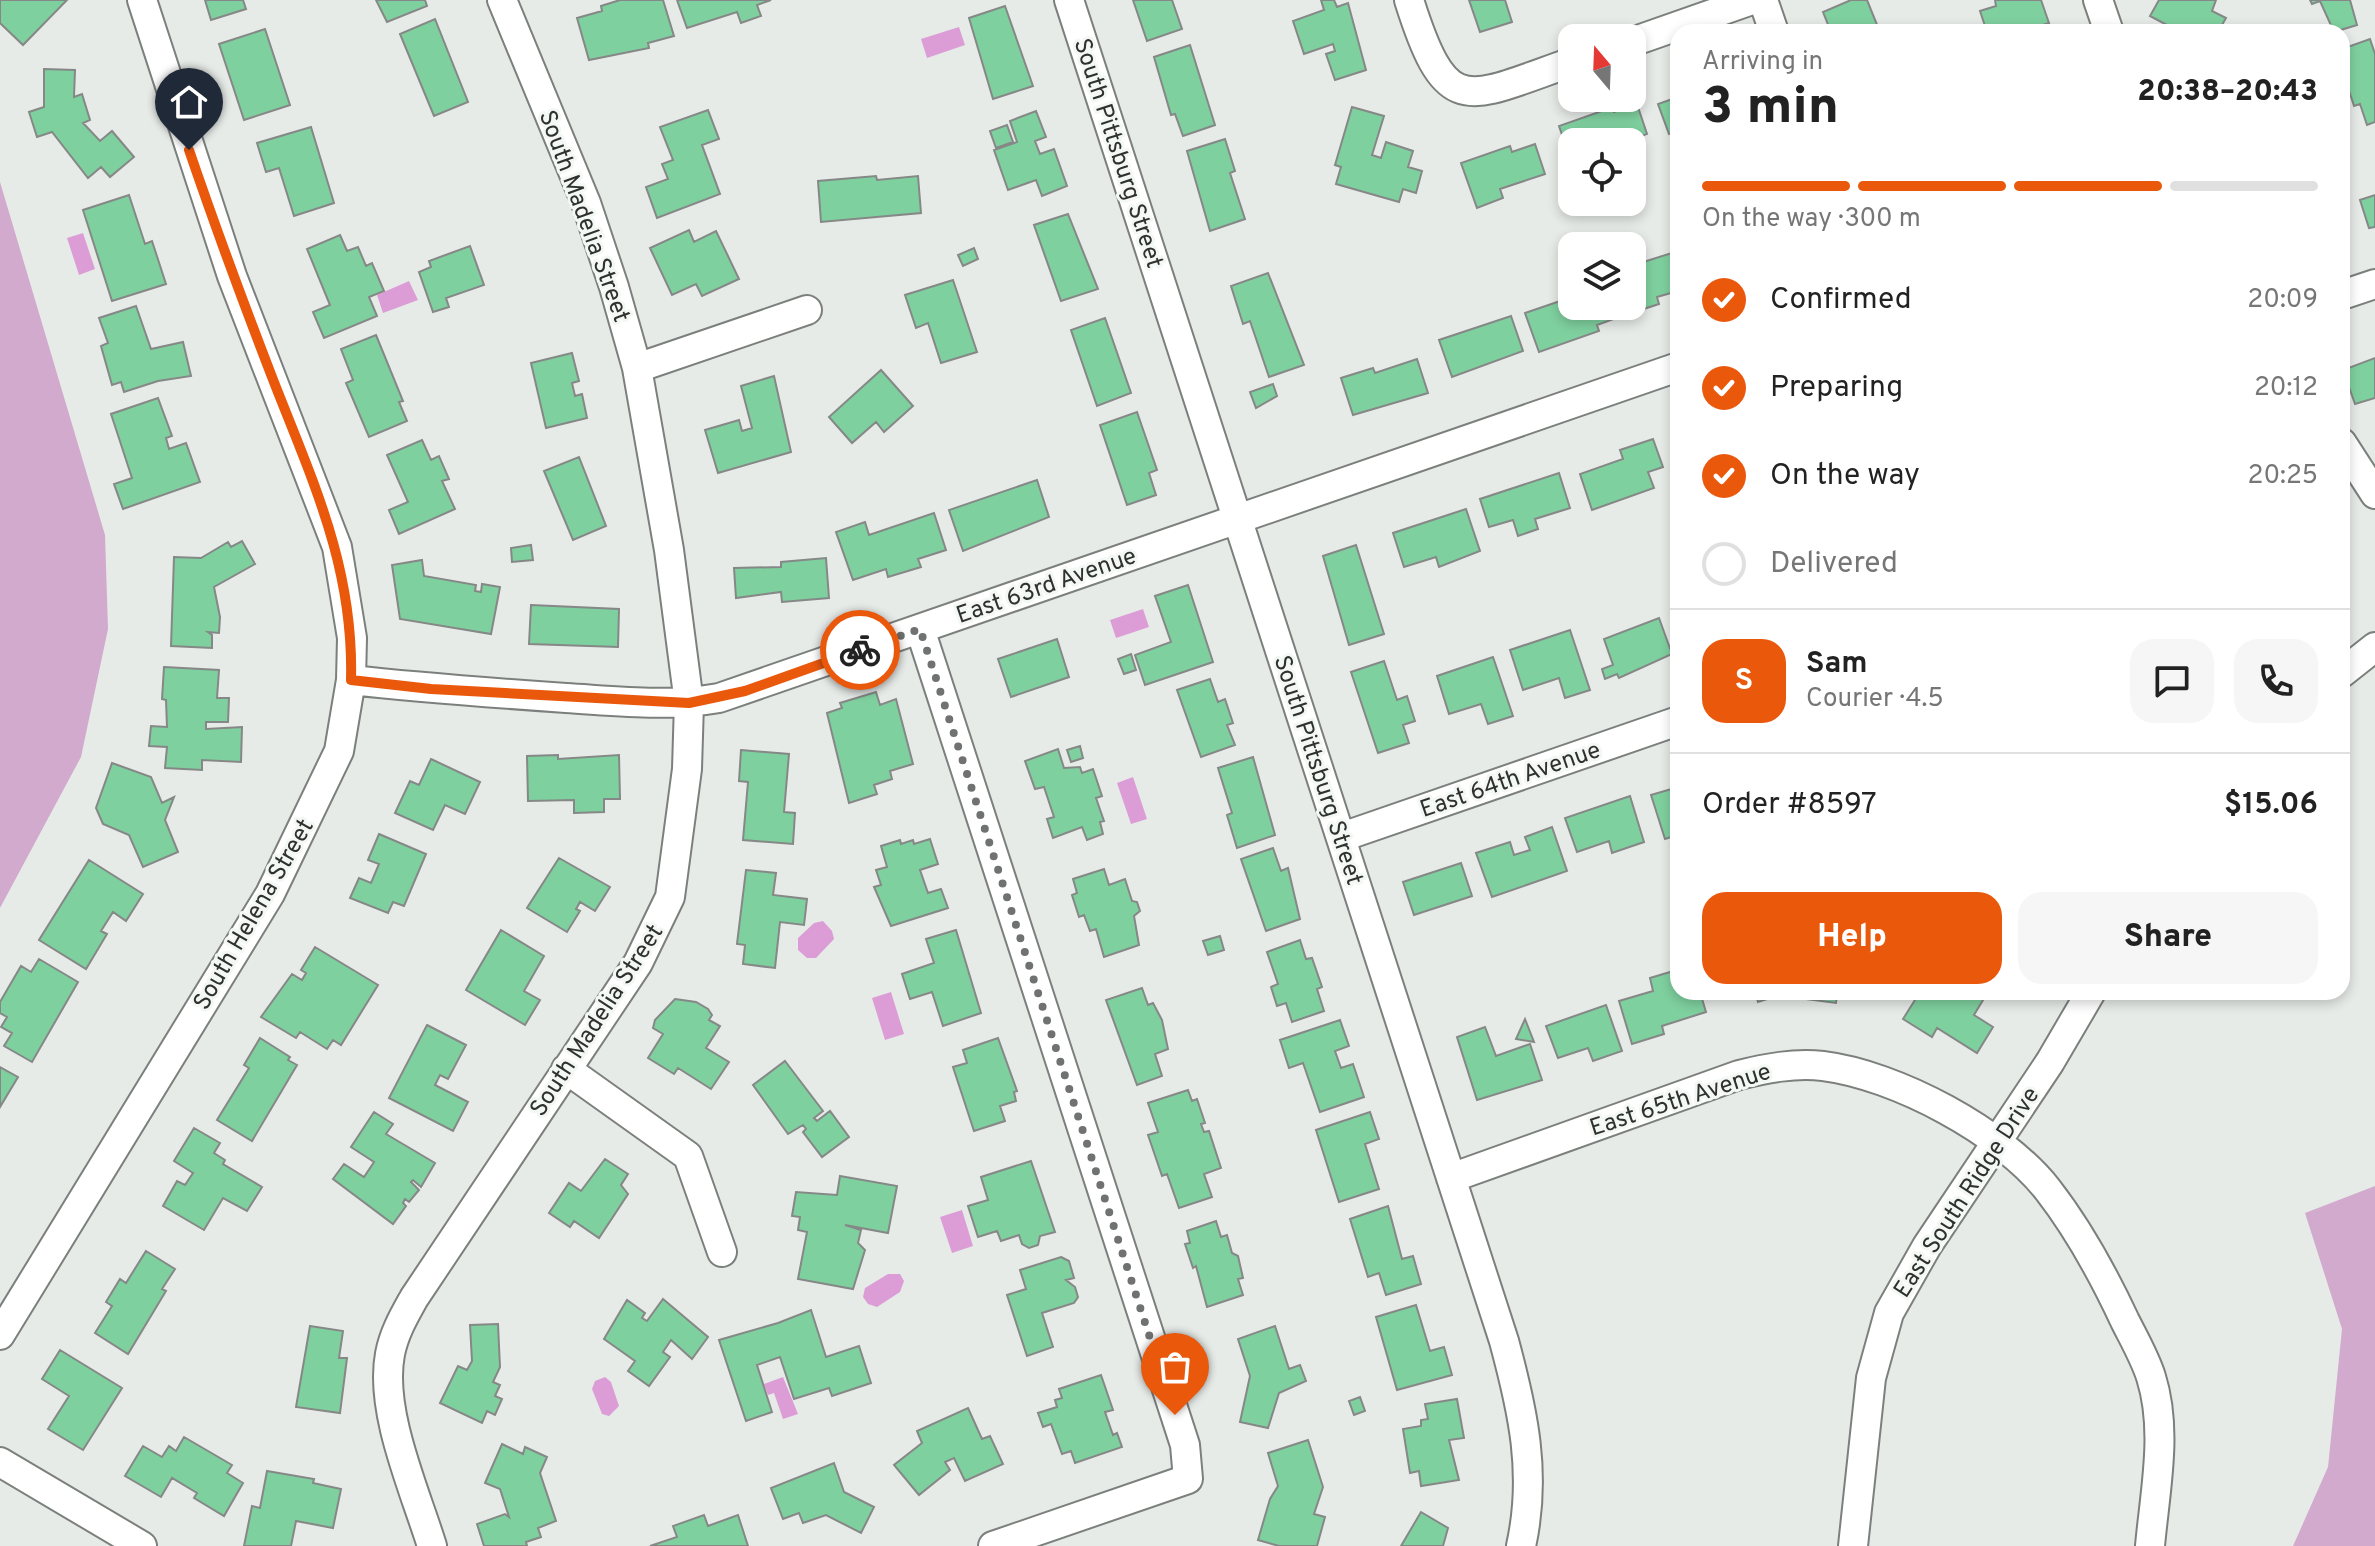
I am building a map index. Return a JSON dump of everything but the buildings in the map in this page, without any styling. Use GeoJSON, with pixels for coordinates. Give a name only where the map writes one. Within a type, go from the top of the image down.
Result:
{"type":"FeatureCollection","features":[{"type":"Feature","properties":{"kind":"street","name":"South Helena Street"},"geometry":{"type":"LineString","coordinates":[[0,1335],[270,894],[339,751],[351,680],[352,638],[337,547],[232,276],[142,0]]}},
{"type":"Feature","properties":{"kind":"street","name":"South Pittsburg Street"},"geometry":{"type":"LineString","coordinates":[[1069,0],[1342,837],[1520,1399],[1528,1440],[1530,1486],[1521,1546]]}},
{"type":"Feature","properties":{"kind":"street"},"geometry":{"type":"LineString","coordinates":[[1409,0],[1425,52],[1438,74],[1452,88],[1470,93],[1498,88],[1558,67]]}},
{"type":"Feature","properties":{"kind":"street"},"geometry":{"type":"LineString","coordinates":[[1683,24],[1752,0]]}},
{"type":"Feature","properties":{"kind":"street"},"geometry":{"type":"LineString","coordinates":[[1763,0],[1771,24]]}},
{"type":"Feature","properties":{"kind":"street"},"geometry":{"type":"LineString","coordinates":[[2098,0],[2106,24]]}},
{"type":"Feature","properties":{"kind":"street","name":"South Madelia Street"},"geometry":{"type":"LineString","coordinates":[[432,1546],[397,1432],[389,1390],[389,1358],[394,1338],[414,1298],[638,963],[670,897],[687,769],[689,703],[669,550],[637,368],[590,215],[509,3]]}},
{"type":"Feature","properties":{"kind":"street"},"geometry":{"type":"LineString","coordinates":[[1646,37],[1670,29]]}},
{"type":"Feature","properties":{"kind":"street"},"geometry":{"type":"LineString","coordinates":[[2350,292],[2375,284]]}},
{"type":"Feature","properties":{"kind":"street"},"geometry":{"type":"LineString","coordinates":[[637,368],[807,310]]}},
{"type":"Feature","properties":{"kind":"street","name":"East 63rd Avenue"},"geometry":{"type":"LineString","coordinates":[[351,680],[431,689],[689,703],[745,691],[1670,370]]}},
{"type":"Feature","properties":{"kind":"street"},"geometry":{"type":"LineString","coordinates":[[2350,455],[2375,494]]}},
{"type":"Feature","properties":{"kind":"street"},"geometry":{"type":"LineString","coordinates":[[920,629],[1185,1445],[1188,1479],[993,1546]]}},
{"type":"Feature","properties":{"kind":"street"},"geometry":{"type":"LineString","coordinates":[[2350,667],[2375,647]]}},
{"type":"Feature","properties":{"kind":"street","name":"East 64th Avenue"},"geometry":{"type":"LineString","coordinates":[[1342,837],[1670,724]]}},
{"type":"Feature","properties":{"kind":"street","name":"East South Ridge Drive"},"geometry":{"type":"LineString","coordinates":[[1853,1546],[1871,1378],[1889,1313],[1927,1246],[2086,1000]]}},
{"type":"Feature","properties":{"kind":"street","name":"East 65th Avenue"},"geometry":{"type":"LineString","coordinates":[[1451,1178],[1739,1075],[1777,1065],[1822,1066],[1862,1073],[1932,1104],[1996,1142],[2047,1188],[2081,1237],[2110,1288],[2151,1377],[2161,1435],[2150,1546]]}},
{"type":"Feature","properties":{"kind":"street"},"geometry":{"type":"LineString","coordinates":[[566,1069],[688,1156],[722,1252]]}},
{"type":"Feature","properties":{"kind":"street"},"geometry":{"type":"LineString","coordinates":[[0,1462],[142,1546]]}},
{"type":"Feature","properties":{"kind":"shaded area"},"geometry":{"type":"Polygon","coordinates":[[[959,27],[965,45],[927,58],[921,39],[959,27]]]}},
{"type":"Feature","properties":{"kind":"shaded area"},"geometry":{"type":"Polygon","coordinates":[[[0,182],[105,535],[108,629],[81,757],[0,908],[0,182]]]}},
{"type":"Feature","properties":{"kind":"shaded area"},"geometry":{"type":"Polygon","coordinates":[[[83,233],[95,269],[79,275],[67,238],[83,233]]]}},
{"type":"Feature","properties":{"kind":"shaded area"},"geometry":{"type":"Polygon","coordinates":[[[409,281],[418,300],[383,313],[377,295],[409,281]]]}},
{"type":"Feature","properties":{"kind":"shaded area"},"geometry":{"type":"Polygon","coordinates":[[[1143,609],[1149,627],[1116,638],[1110,620],[1143,609]]]}},
{"type":"Feature","properties":{"kind":"shaded area"},"geometry":{"type":"Polygon","coordinates":[[[1133,777],[1147,819],[1131,824],[1117,783],[1133,777]]]}},
{"type":"Feature","properties":{"kind":"shaded area"},"geometry":{"type":"Polygon","coordinates":[[[823,921],[832,931],[834,939],[816,958],[807,958],[798,950],[798,938],[814,923],[823,921]]]}},
{"type":"Feature","properties":{"kind":"shaded area"},"geometry":{"type":"Polygon","coordinates":[[[891,992],[904,1034],[885,1040],[872,998],[891,992]]]}},
{"type":"Feature","properties":{"kind":"shaded area"},"geometry":{"type":"Polygon","coordinates":[[[2375,1186],[2375,1546],[2293,1546],[2328,1467],[2342,1329],[2305,1213],[2375,1186]]]}},
{"type":"Feature","properties":{"kind":"shaded area"},"geometry":{"type":"Polygon","coordinates":[[[962,1210],[973,1246],[952,1253],[940,1217],[962,1210]]]}},
{"type":"Feature","properties":{"kind":"shaded area"},"geometry":{"type":"Polygon","coordinates":[[[888,1274],[900,1274],[904,1281],[900,1292],[877,1307],[868,1304],[863,1297],[865,1288],[888,1274]]]}},
{"type":"Feature","properties":{"kind":"shaded area"},"geometry":{"type":"Polygon","coordinates":[[[605,1377],[611,1382],[619,1406],[609,1416],[602,1414],[592,1389],[595,1381],[605,1377]]]}},
{"type":"Feature","properties":{"kind":"shaded area"},"geometry":{"type":"Polygon","coordinates":[[[783,1377],[798,1414],[783,1419],[774,1393],[768,1395],[764,1384],[783,1377]]]}},
{"type":"Feature","properties":{"kind":"way so far"},"geometry":{"type":"LineString","coordinates":[[860,650],[920,629],[1175,1415]]}},
{"type":"Feature","properties":{"kind":"route"},"geometry":{"type":"LineString","coordinates":[[189,150],[232,276],[337,547],[352,638],[351,680],[431,689],[689,703],[745,691],[860,650]]}}]}
